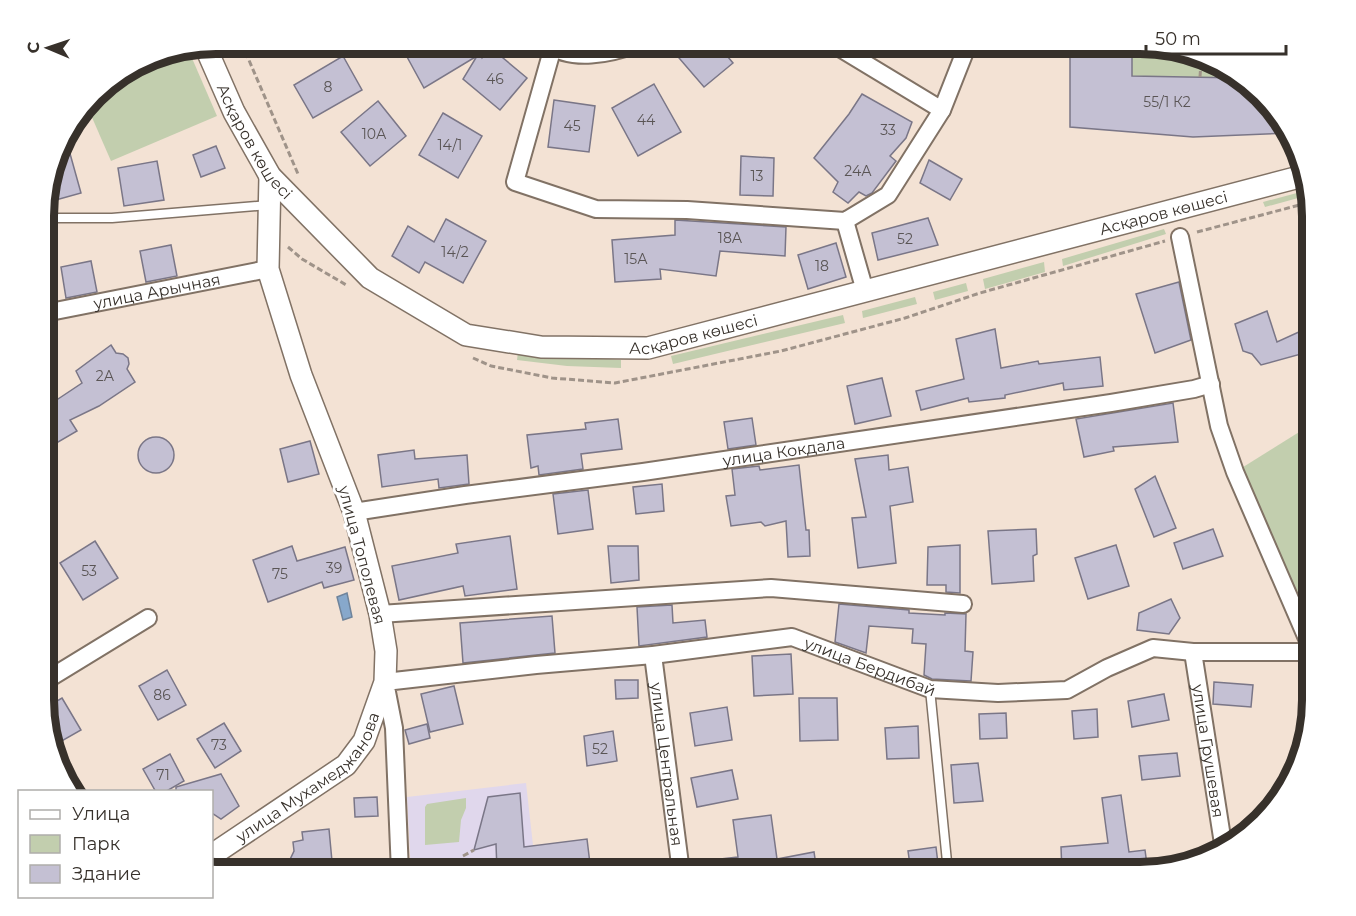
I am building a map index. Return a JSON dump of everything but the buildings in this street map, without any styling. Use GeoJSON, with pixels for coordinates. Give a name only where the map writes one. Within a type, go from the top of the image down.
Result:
{"type":"FeatureCollection","features":[{"type":"Feature","properties":{"kind":"street","name":"Асқаров көшесі"},"geometry":{"type":"LineString","coordinates":[[209,54],[234,112],[270,176],[370,278],[466,335],[541,347],[648,348],[1297,178]]}},
{"type":"Feature","properties":{"kind":"street"},"geometry":{"type":"LineString","coordinates":[[549,54],[515,182],[596,209],[687,210],[845,221],[888,195],[942,110],[964,54]]}},
{"type":"Feature","properties":{"kind":"street"},"geometry":{"type":"LineString","coordinates":[[571,54],[594,54]]}},
{"type":"Feature","properties":{"kind":"street"},"geometry":{"type":"LineString","coordinates":[[850,54],[942,110]]}},
{"type":"Feature","properties":{"kind":"street","name":"улица Тополевая"},"geometry":{"type":"LineString","coordinates":[[270,176],[268,269],[301,375],[354,512],[380,614],[386,651],[385,682],[394,728],[400,862]]}},
{"type":"Feature","properties":{"kind":"street"},"geometry":{"type":"LineString","coordinates":[[845,221],[865,291]]}},
{"type":"Feature","properties":{"kind":"street"},"geometry":{"type":"LineString","coordinates":[[1180,237],[1219,426],[1235,472],[1302,628]]}},
{"type":"Feature","properties":{"kind":"street","name":"улица Арычная"},"geometry":{"type":"LineString","coordinates":[[54,311],[268,269]]}},
{"type":"Feature","properties":{"kind":"street","name":"улица Кокдала"},"geometry":{"type":"LineString","coordinates":[[354,512],[465,495],[654,471],[1111,403],[1211,384]]}},
{"type":"Feature","properties":{"kind":"street"},"geometry":{"type":"LineString","coordinates":[[380,614],[771,588],[963,604]]}},
{"type":"Feature","properties":{"kind":"street"},"geometry":{"type":"LineString","coordinates":[[54,675],[148,618]]}},
{"type":"Feature","properties":{"kind":"street","name":"улица Бердибай"},"geometry":{"type":"LineString","coordinates":[[385,682],[653,655],[792,637],[930,689],[998,693],[1067,690],[1107,668],[1153,648],[1193,652],[1302,651]]}},
{"type":"Feature","properties":{"kind":"street","name":"улица Грушевая"},"geometry":{"type":"LineString","coordinates":[[1193,652],[1222,839]]}},
{"type":"Feature","properties":{"kind":"street","name":"улица Центральная"},"geometry":{"type":"LineString","coordinates":[[653,655],[680,862]]}},
{"type":"Feature","properties":{"kind":"street","name":"улица Мухамеджанова"},"geometry":{"type":"LineString","coordinates":[[213,854],[346,765],[364,741],[385,682]]}},
{"type":"Feature","properties":{"kind":"lane"},"geometry":{"type":"LineString","coordinates":[[54,218],[112,218],[269,205]]}},
{"type":"Feature","properties":{"kind":"lane"},"geometry":{"type":"LineString","coordinates":[[930,689],[947,862]]}},
{"type":"Feature","properties":{"kind":"path"},"geometry":{"type":"LineString","coordinates":[[246,54],[300,181]]}},
{"type":"Feature","properties":{"kind":"path"},"geometry":{"type":"LineString","coordinates":[[1200,77],[1201,66]]}},
{"type":"Feature","properties":{"kind":"path"},"geometry":{"type":"LineString","coordinates":[[472,357],[491,366],[552,378],[615,383],[803,345],[905,318],[980,293],[1302,204]]}},
{"type":"Feature","properties":{"kind":"path"},"geometry":{"type":"LineString","coordinates":[[269,230],[302,259],[355,290]]}},
{"type":"Feature","properties":{"kind":"shaded area"},"geometry":{"type":"Polygon","coordinates":[[[526,783],[535,862],[410,862],[407,797],[526,783]]]}},
{"type":"Feature","properties":{"kind":"green space"},"geometry":{"type":"Polygon","coordinates":[[[1131,54],[1151,54],[1192,63],[1224,78],[1132,76],[1131,54]]]}},
{"type":"Feature","properties":{"kind":"green space"},"geometry":{"type":"Polygon","coordinates":[[[191,56],[217,116],[111,161],[90,113],[101,101],[126,81],[154,66],[191,56]]]}},
{"type":"Feature","properties":{"kind":"green space"},"geometry":{"type":"Polygon","coordinates":[[[1300,192],[1301,197],[1265,207],[1263,202],[1300,192]]]}},
{"type":"Feature","properties":{"kind":"green space"},"geometry":{"type":"Polygon","coordinates":[[[1164,229],[1166,234],[1063,266],[1062,259],[1164,229]]]}},
{"type":"Feature","properties":{"kind":"green space"},"geometry":{"type":"Polygon","coordinates":[[[1044,262],[1045,272],[985,289],[983,279],[1044,262]]]}},
{"type":"Feature","properties":{"kind":"green space"},"geometry":{"type":"Polygon","coordinates":[[[966,283],[968,291],[935,300],[933,292],[966,283]]]}},
{"type":"Feature","properties":{"kind":"green space"},"geometry":{"type":"Polygon","coordinates":[[[915,297],[917,304],[863,318],[862,311],[915,297]]]}},
{"type":"Feature","properties":{"kind":"green space"},"geometry":{"type":"Polygon","coordinates":[[[843,315],[845,323],[673,364],[671,356],[843,315]]]}},
{"type":"Feature","properties":{"kind":"green space"},"geometry":{"type":"Polygon","coordinates":[[[518,352],[621,360],[621,368],[567,366],[517,360],[518,352]]]}},
{"type":"Feature","properties":{"kind":"green space"},"geometry":{"type":"Polygon","coordinates":[[[1302,430],[1302,608],[1240,469],[1302,430]]]}},
{"type":"Feature","properties":{"kind":"green space"},"geometry":{"type":"Polygon","coordinates":[[[466,798],[459,842],[425,845],[425,807],[427,804],[466,798]]]}},
{"type":"Feature","properties":{"kind":"water"},"geometry":{"type":"Polygon","coordinates":[[[347,593],[352,617],[343,620],[337,597],[347,593]]]}}]}
